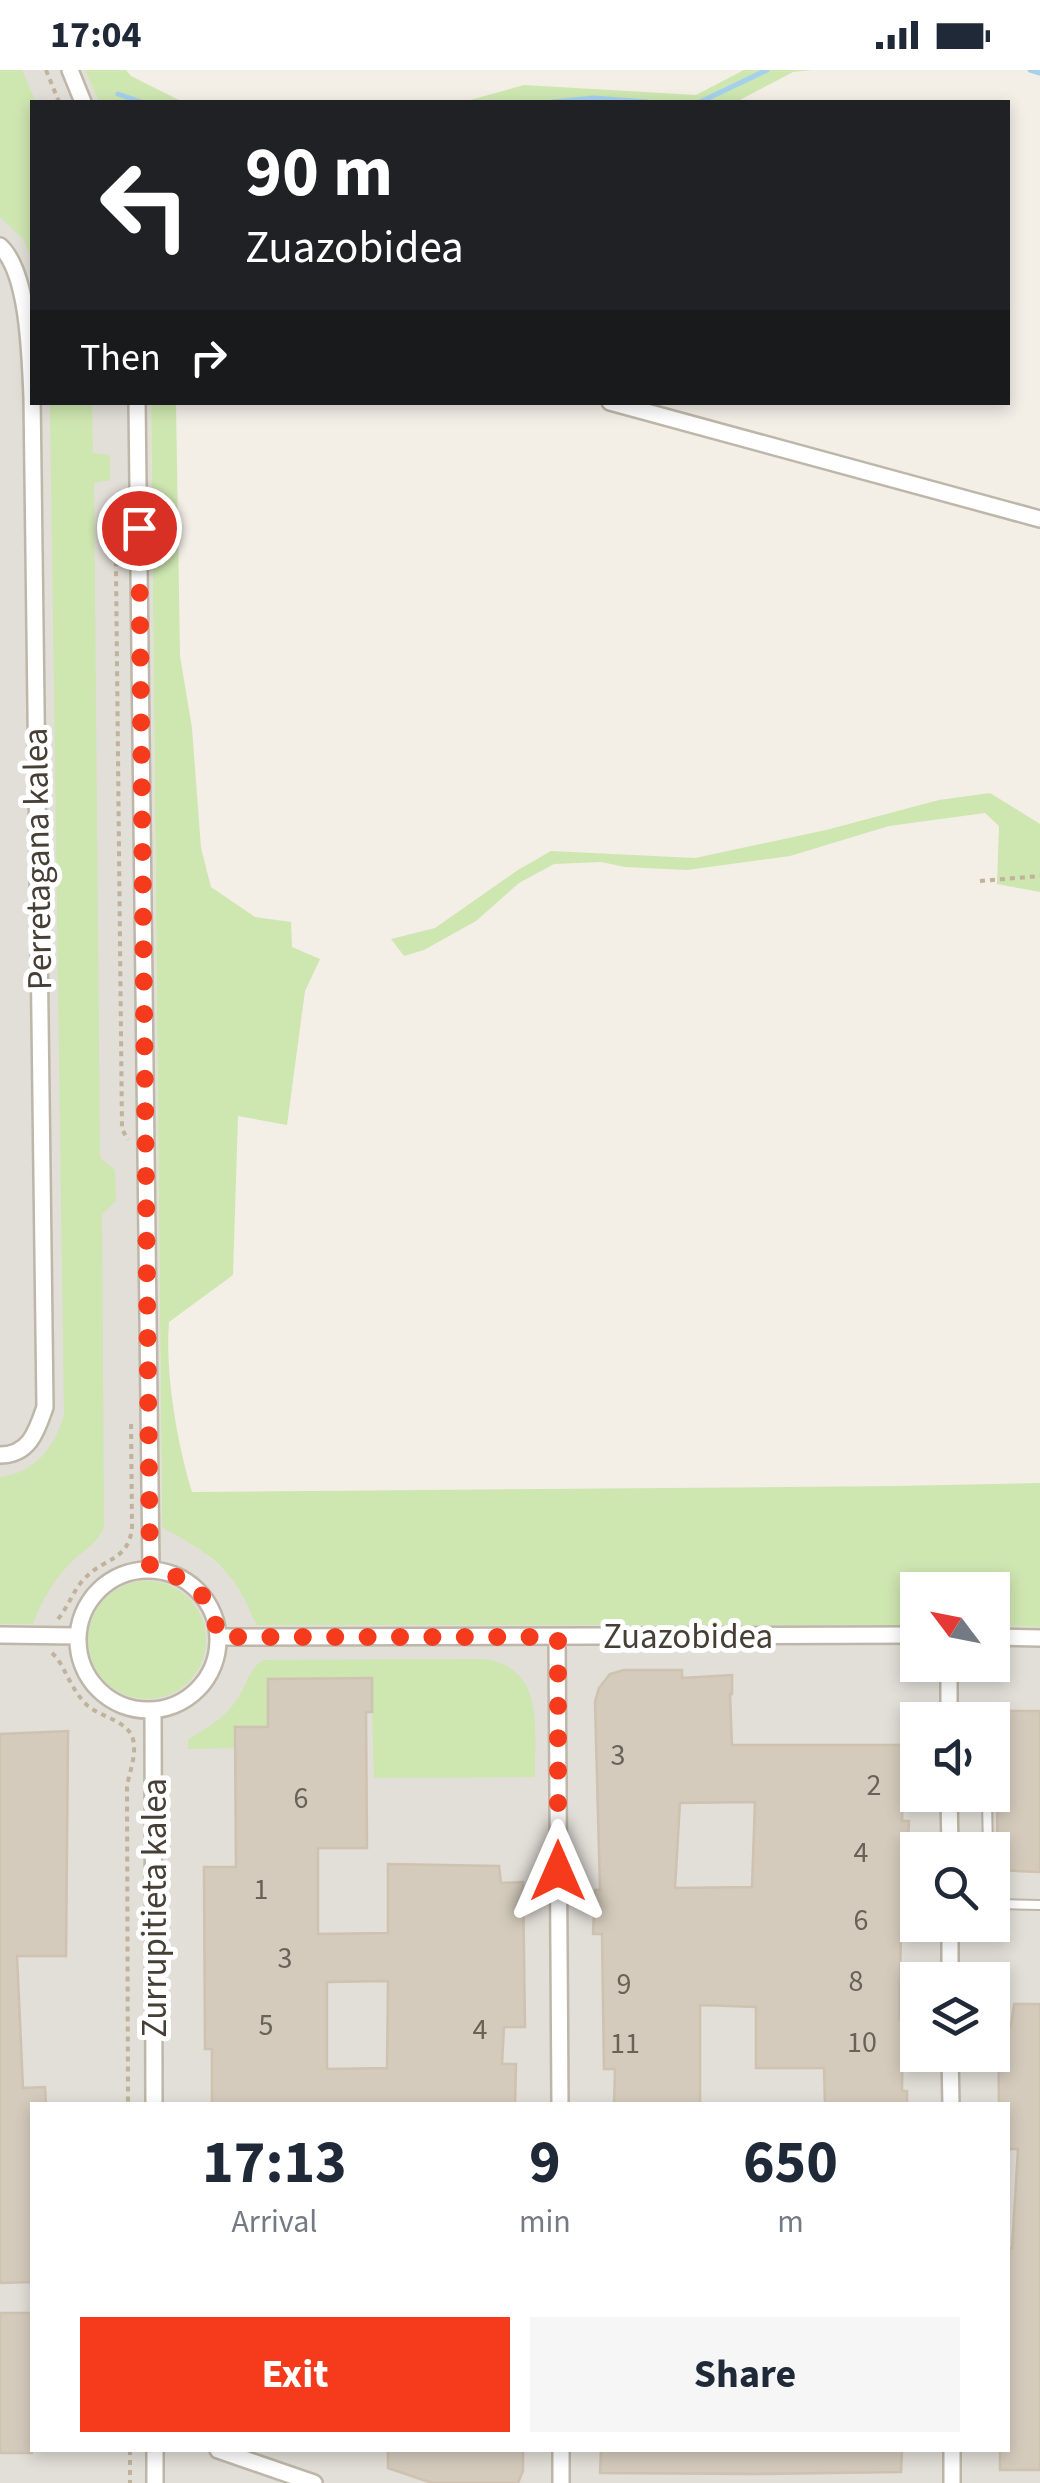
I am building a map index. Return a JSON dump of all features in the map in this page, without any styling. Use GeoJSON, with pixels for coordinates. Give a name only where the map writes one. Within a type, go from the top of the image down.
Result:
{"type":"FeatureCollection","features":[{"type":"Feature","properties":{"kind":"street"},"geometry":{"type":"LineString","coordinates":[[70,70],[82,100]]}},
{"type":"Feature","properties":{"kind":"street","name":"Perretagana kalea"},"geometry":{"type":"LineString","coordinates":[[0,246],[17,274],[30,370]]}},
{"type":"Feature","properties":{"kind":"street","name":"Perretagana kalea"},"geometry":{"type":"LineString","coordinates":[[0,1455],[9,1455],[33,1440],[45,1407],[32,405]]}},
{"type":"Feature","properties":{"kind":"street"},"geometry":{"type":"LineString","coordinates":[[137,405],[150,1570]]}},
{"type":"Feature","properties":{"kind":"street"},"geometry":{"type":"LineString","coordinates":[[621,405],[1040,519]]}},
{"type":"Feature","properties":{"kind":"street"},"geometry":{"type":"LineString","coordinates":[[150,1570],[168,1572],[198,1590],[216,1620],[218,1637],[217,1655],[201,1688],[171,1707],[153,1711],[120,1706],[104,1697],[83,1670],[77,1636],[82,1614],[109,1581],[129,1572],[150,1570]]}},
{"type":"Feature","properties":{"kind":"street"},"geometry":{"type":"LineString","coordinates":[[0,1635],[77,1636]]}},
{"type":"Feature","properties":{"kind":"street","name":"Zuazobidea"},"geometry":{"type":"LineString","coordinates":[[218,1637],[900,1636]]}},
{"type":"Feature","properties":{"kind":"street"},"geometry":{"type":"LineString","coordinates":[[558,1637],[560,2102]]}},
{"type":"Feature","properties":{"kind":"street"},"geometry":{"type":"LineString","coordinates":[[1010,1637],[1040,1638]]}},
{"type":"Feature","properties":{"kind":"street","name":"Zurrupitieta kalea"},"geometry":{"type":"LineString","coordinates":[[153,1711],[154,2102]]}},
{"type":"Feature","properties":{"kind":"street"},"geometry":{"type":"LineString","coordinates":[[950,2072],[951,2102]]}},
{"type":"Feature","properties":{"kind":"street"},"geometry":{"type":"LineString","coordinates":[[155,2452],[155,2483]]}},
{"type":"Feature","properties":{"kind":"street"},"geometry":{"type":"LineString","coordinates":[[224,2452],[314,2483]]}},
{"type":"Feature","properties":{"kind":"street"},"geometry":{"type":"LineString","coordinates":[[561,2452],[561,2483]]}},
{"type":"Feature","properties":{"kind":"street"},"geometry":{"type":"LineString","coordinates":[[952,2452],[952,2483]]}},
{"type":"Feature","properties":{"kind":"lane"},"geometry":{"type":"LineString","coordinates":[[1010,1904],[1040,1905]]}},
{"type":"Feature","properties":{"kind":"path"},"geometry":{"type":"LineString","coordinates":[[46,70],[58,100]]}},
{"type":"Feature","properties":{"kind":"path"},"geometry":{"type":"LineString","coordinates":[[122,518],[116,532],[116,570],[122,1129],[128,1140]]}},
{"type":"Feature","properties":{"kind":"path"},"geometry":{"type":"LineString","coordinates":[[980,880],[1040,876]]}},
{"type":"Feature","properties":{"kind":"path"},"geometry":{"type":"LineString","coordinates":[[128,2102],[127,1787],[133,1768],[132,1739],[125,1728],[102,1716],[79,1696],[50,1652],[50,1626],[64,1612],[84,1578],[118,1556],[130,1540],[131,1405]]}},
{"type":"Feature","properties":{"kind":"path"},"geometry":{"type":"LineString","coordinates":[[130,2452],[130,2483]]}},
{"type":"Feature","properties":{"kind":"shaded area"},"geometry":{"type":"Polygon","coordinates":[[[0,70],[85,70],[98,100],[30,100],[30,405],[151,405],[162,1526],[198,1547],[229,1574],[247,1601],[256,1625],[900,1625],[900,1682],[1010,1682],[1010,1626],[1040,1627],[1040,2483],[0,2483],[0,70]]]}},
{"type":"Feature","properties":{"kind":"green space"},"geometry":{"type":"Polygon","coordinates":[[[0,70],[22,70],[35,100],[30,100],[30,256],[24,240],[0,217],[0,70]]]}},
{"type":"Feature","properties":{"kind":"green space"},"geometry":{"type":"Polygon","coordinates":[[[85,70],[126,70],[179,100],[98,100],[85,70]]]}},
{"type":"Feature","properties":{"kind":"green space"},"geometry":{"type":"Polygon","coordinates":[[[744,70],[813,70],[793,72],[740,100],[470,100],[524,85],[696,95],[744,70]]]}},
{"type":"Feature","properties":{"kind":"green space"},"geometry":{"type":"Polygon","coordinates":[[[50,405],[92,405],[93,453],[110,455],[110,480],[94,483],[100,1158],[115,1170],[116,1201],[102,1214],[104,1527],[59,1575],[33,1624],[0,1624],[0,1477],[23,1470],[42,1456],[64,1414],[50,405]]]}},
{"type":"Feature","properties":{"kind":"green space"},"geometry":{"type":"Polygon","coordinates":[[[151,405],[176,405],[180,656],[192,728],[201,848],[211,887],[255,917],[291,922],[292,947],[320,959],[305,991],[287,1125],[238,1116],[233,1275],[169,1322],[173,1408],[192,1492],[1040,1483],[1040,1627],[1010,1626],[1010,1572],[900,1572],[900,1625],[256,1625],[230,1577],[195,1546],[162,1527],[151,405]]]}},
{"type":"Feature","properties":{"kind":"green space"},"geometry":{"type":"Polygon","coordinates":[[[990,793],[1040,824],[1040,892],[997,884],[999,826],[985,813],[889,826],[790,856],[687,870],[601,862],[554,864],[519,883],[476,921],[424,950],[404,956],[391,939],[435,928],[551,851],[695,858],[826,830],[939,800],[990,793]]]}},
{"type":"Feature","properties":{"kind":"green space"},"geometry":{"type":"Polygon","coordinates":[[[147,1581],[170,1585],[189,1598],[202,1617],[206,1640],[202,1663],[189,1682],[170,1695],[147,1699],[124,1695],[105,1682],[92,1663],[88,1640],[92,1617],[105,1598],[124,1585],[147,1581]]]}},
{"type":"Feature","properties":{"kind":"green space"},"geometry":{"type":"Polygon","coordinates":[[[484,1659],[518,1674],[527,1688],[535,1721],[535,1777],[374,1778],[371,1678],[269,1679],[268,1712],[319,1727],[236,1727],[236,1748],[188,1749],[188,1739],[230,1709],[263,1660],[484,1659]]]}},
{"type":"Feature","properties":{"kind":"building"},"geometry":{"type":"Polygon","coordinates":[[[624,1670],[682,1670],[682,1678],[732,1675],[732,1745],[900,1745],[900,1812],[902,1821],[909,1821],[908,1832],[900,1832],[900,2072],[907,2102],[825,2102],[824,2068],[756,2068],[756,2007],[700,2005],[700,2102],[614,2102],[615,2069],[604,2069],[602,1934],[593,1934],[595,1890],[600,1890],[595,1702],[599,1688],[610,1674],[624,1670]],[[755,1802],[680,1803],[675,1888],[752,1887],[755,1802]]]}},
{"type":"Feature","properties":{"kind":"building"},"geometry":{"type":"Polygon","coordinates":[[[372,1678],[372,1712],[366,1712],[367,1848],[318,1848],[318,1934],[388,1933],[388,1864],[499,1866],[501,1883],[523,1882],[525,2027],[504,2027],[502,2064],[516,2064],[515,2102],[212,2102],[212,2049],[205,2049],[204,1867],[236,1867],[235,1727],[268,1727],[268,1679],[372,1678]],[[388,1981],[327,1982],[327,2069],[387,2068],[388,1981]]]}},
{"type":"Feature","properties":{"kind":"building"},"geometry":{"type":"Polygon","coordinates":[[[1010,1711],[1040,1711],[1040,1872],[1010,1871],[1010,1832],[997,1832],[997,1812],[1010,1812],[1010,1711]]]}},
{"type":"Feature","properties":{"kind":"building"},"geometry":{"type":"Polygon","coordinates":[[[68,1731],[66,1956],[17,1956],[23,2088],[45,2087],[46,2102],[30,2102],[30,2282],[0,2283],[0,1734],[68,1731]]]}},
{"type":"Feature","properties":{"kind":"building"},"geometry":{"type":"Polygon","coordinates":[[[1014,2004],[1040,2004],[1040,2470],[1000,2470],[1000,2452],[1010,2452],[1010,2248],[1018,2149],[1010,2149],[1010,2102],[999,2102],[999,2072],[1010,2072],[1014,2004]]]}},
{"type":"Feature","properties":{"kind":"building"},"geometry":{"type":"Polygon","coordinates":[[[0,2313],[30,2313],[32,2453],[0,2453],[0,2313]]]}},
{"type":"Feature","properties":{"kind":"building"},"geometry":{"type":"Polygon","coordinates":[[[388,2452],[523,2452],[523,2471],[518,2483],[432,2483],[388,2468],[388,2452]]]}},
{"type":"Feature","properties":{"kind":"building"},"geometry":{"type":"Polygon","coordinates":[[[601,2452],[902,2452],[901,2472],[600,2473],[601,2452]]]}},
{"type":"Feature","properties":{"kind":"waterway"},"geometry":{"type":"LineString","coordinates":[[704,100],[767,70]]}},
{"type":"Feature","properties":{"kind":"waterway"},"geometry":{"type":"LineString","coordinates":[[1030,70],[1040,73]]}},
{"type":"Feature","properties":{"kind":"waterway"},"geometry":{"type":"LineString","coordinates":[[118,94],[135,100]]}},
{"type":"Feature","properties":{"kind":"waterway"},"geometry":{"type":"LineString","coordinates":[[573,100],[621,100]]}},
{"type":"Feature","properties":{"kind":"route"},"geometry":{"type":"LineString","coordinates":[[139,528],[150,1570],[168,1572],[198,1590],[216,1620],[218,1637],[558,1637],[558,1871]]}}]}
